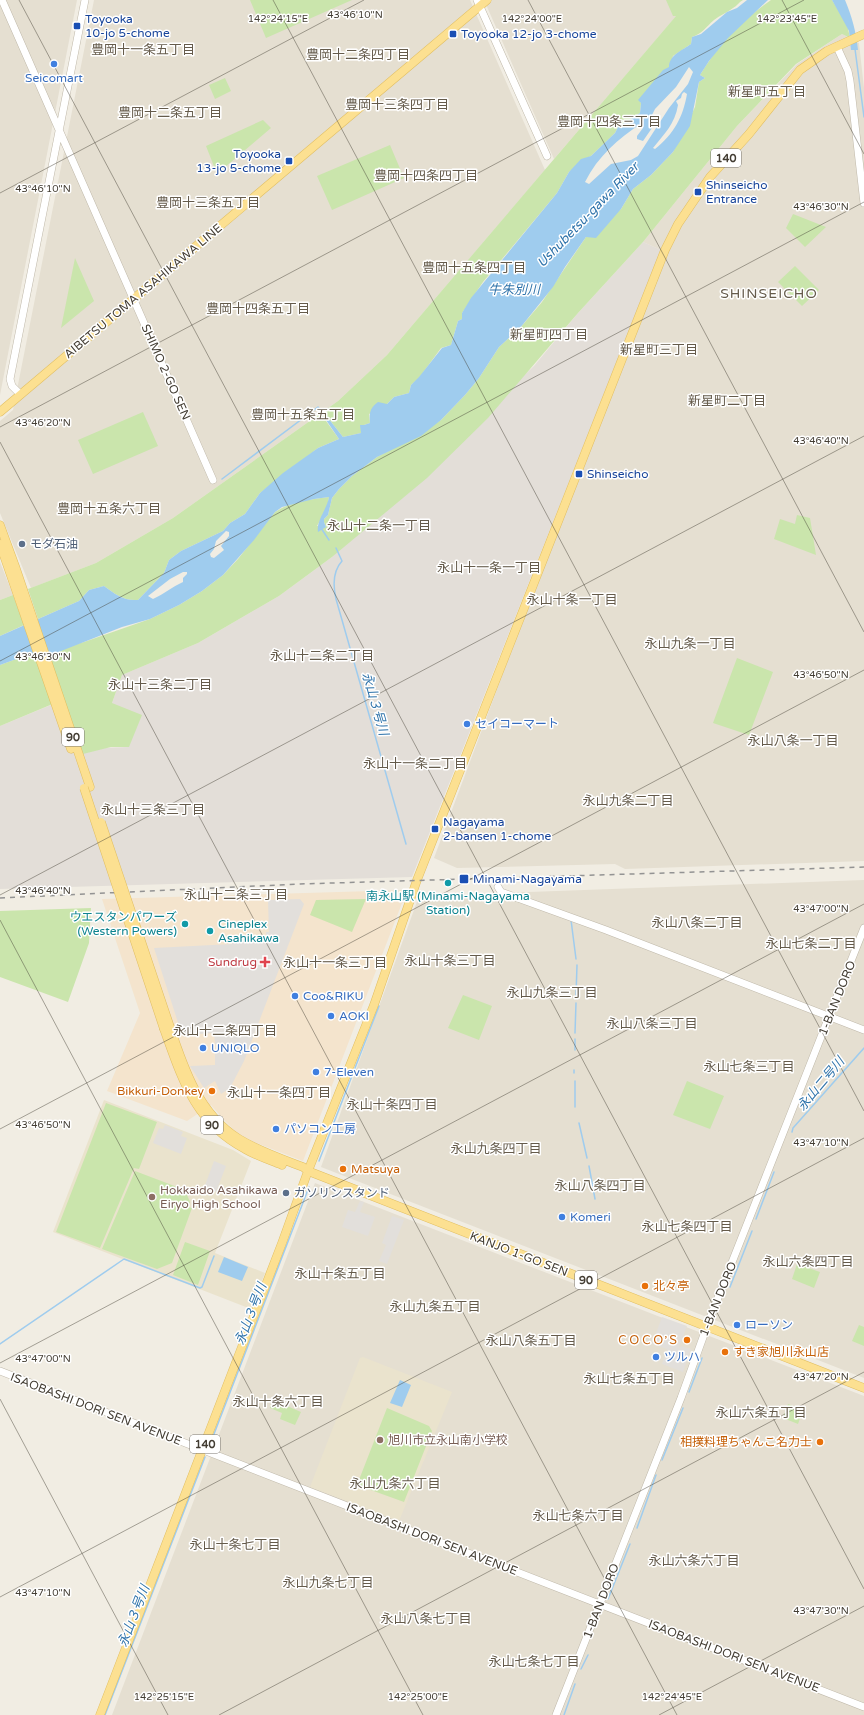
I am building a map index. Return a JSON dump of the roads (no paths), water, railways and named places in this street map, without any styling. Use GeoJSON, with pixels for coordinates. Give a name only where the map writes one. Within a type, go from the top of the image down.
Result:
{"type":"FeatureCollection","features":[{"type":"Feature","properties":{"kind":"main road","name":"AIBETSU TOMA ASAHIKAWA LINE"},"geometry":{"type":"LineString","coordinates":[[0,412],[478,3],[487,0]]}},
{"type":"Feature","properties":{"kind":"main road","name":"140"},"geometry":{"type":"LineString","coordinates":[[100,1715],[308,1172],[374,1005],[417,880],[615,375],[671,238],[710,177],[749,134],[800,70],[814,59],[862,35]]}},
{"type":"Feature","properties":{"kind":"main road","name":"90"},"geometry":{"type":"LineString","coordinates":[[0,525],[12,567]]}},
{"type":"Feature","properties":{"kind":"main road","name":"90"},"geometry":{"type":"LineString","coordinates":[[0,544],[12,567]]}},
{"type":"Feature","properties":{"kind":"main road","name":"KANJO 1-GO SEN"},"geometry":{"type":"LineString","coordinates":[[12,567],[167,1028],[190,1082],[205,1107],[219,1123],[234,1136],[249,1145],[303,1167],[308,1172],[864,1388]]}},
{"type":"Feature","properties":{"kind":"street","name":"SHIMO 2-GO SEN"},"geometry":{"type":"LineString","coordinates":[[2,0],[213,480]]}},
{"type":"Feature","properties":{"kind":"street"},"geometry":{"type":"LineString","coordinates":[[20,394],[12,386],[10,379],[85,0]]}},
{"type":"Feature","properties":{"kind":"street"},"geometry":{"type":"LineString","coordinates":[[478,3],[547,156]]}},
{"type":"Feature","properties":{"kind":"street"},"geometry":{"type":"LineString","coordinates":[[837,47],[848,71],[850,81],[864,203]]}},
{"type":"Feature","properties":{"kind":"street"},"geometry":{"type":"LineString","coordinates":[[498,887],[501,892],[599,927],[864,1030]]}},
{"type":"Feature","properties":{"kind":"street","name":"1-BAN DORO"},"geometry":{"type":"LineString","coordinates":[[556,1715],[864,928]]}},
{"type":"Feature","properties":{"kind":"street","name":"ISAOBASHI DORI SEN AVENUE"},"geometry":{"type":"LineString","coordinates":[[0,1371],[864,1706]]}},
{"type":"Feature","properties":{"kind":"water","name":"牛朱別川"},"geometry":{"type":"Polygon","coordinates":[[[747,0],[768,0],[728,38],[709,61],[700,75],[705,78],[699,82],[690,126],[673,152],[651,175],[633,189],[621,209],[596,238],[586,237],[553,287],[520,328],[499,347],[479,378],[441,420],[421,436],[377,457],[352,476],[339,489],[332,498],[328,515],[324,519],[326,527],[318,532],[320,519],[329,497],[282,507],[275,512],[254,540],[223,575],[202,591],[179,605],[150,619],[122,627],[56,653],[30,654],[0,665],[0,636],[79,601],[89,590],[104,586],[124,598],[138,600],[164,573],[169,560],[181,551],[223,531],[230,523],[245,514],[260,493],[283,473],[318,448],[339,439],[326,420],[328,418],[343,437],[361,433],[360,425],[370,423],[371,411],[375,404],[378,402],[387,404],[394,397],[409,393],[411,385],[442,348],[451,345],[458,321],[462,319],[462,313],[471,298],[557,193],[569,172],[581,159],[591,156],[615,133],[618,127],[640,113],[641,103],[638,100],[663,70],[669,67],[671,59],[691,44],[692,37],[701,34],[727,12],[737,8],[747,0]],[[689,67],[676,87],[655,109],[651,117],[652,128],[643,141],[637,139],[637,136],[643,128],[642,123],[625,135],[602,156],[585,182],[589,184],[611,164],[631,160],[638,156],[669,108],[688,84],[693,72],[689,67]],[[684,92],[681,98],[676,101],[678,105],[677,112],[672,123],[653,148],[655,149],[662,143],[677,124],[683,110],[687,94],[684,92]],[[226,531],[216,541],[214,549],[210,554],[211,557],[214,558],[224,550],[221,546],[229,536],[229,532],[226,531]],[[183,572],[170,579],[148,596],[153,599],[183,582],[183,578],[187,572],[183,572]]]}},
{"type":"Feature","properties":{"kind":"water"},"geometry":{"type":"Polygon","coordinates":[[[832,0],[845,0],[850,12],[858,50],[851,50],[849,31],[832,0]]]}},
{"type":"Feature","properties":{"kind":"water"},"geometry":{"type":"Polygon","coordinates":[[[224,1257],[248,1267],[242,1281],[218,1272],[224,1257]]]}},
{"type":"Feature","properties":{"kind":"water"},"geometry":{"type":"Polygon","coordinates":[[[400,1380],[411,1385],[402,1407],[390,1403],[400,1380]]]}},
{"type":"Feature","properties":{"kind":"waterway","name":"永山二号川"},"geometry":{"type":"LineString","coordinates":[[855,49],[864,117]]}},
{"type":"Feature","properties":{"kind":"waterway"},"geometry":{"type":"LineString","coordinates":[[222,479],[318,407],[322,412]]}},
{"type":"Feature","properties":{"kind":"waterway","name":"永山３号川"},"geometry":{"type":"LineString","coordinates":[[321,528],[329,540]]}},
{"type":"Feature","properties":{"kind":"waterway","name":"永山３号川"},"geometry":{"type":"LineString","coordinates":[[336,548],[342,561],[336,570],[334,579],[336,599],[406,844]]}},
{"type":"Feature","properties":{"kind":"waterway"},"geometry":{"type":"LineString","coordinates":[[571,920],[576,959]]}},
{"type":"Feature","properties":{"kind":"waterway"},"geometry":{"type":"LineString","coordinates":[[576,995],[577,965]]}},
{"type":"Feature","properties":{"kind":"waterway"},"geometry":{"type":"LineString","coordinates":[[575,1033],[576,1003]]}},
{"type":"Feature","properties":{"kind":"waterway","name":"永山３号川"},"geometry":{"type":"LineString","coordinates":[[319,1161],[379,1006]]}},
{"type":"Feature","properties":{"kind":"waterway"},"geometry":{"type":"LineString","coordinates":[[575,1039],[575,1050]]}},
{"type":"Feature","properties":{"kind":"waterway","name":"永山二号川"},"geometry":{"type":"LineString","coordinates":[[792,1132],[793,1128],[864,1048]]}},
{"type":"Feature","properties":{"kind":"waterway"},"geometry":{"type":"LineString","coordinates":[[575,1081],[575,1107]]}},
{"type":"Feature","properties":{"kind":"waterway"},"geometry":{"type":"LineString","coordinates":[[579,1123],[587,1158]]}},
{"type":"Feature","properties":{"kind":"waterway"},"geometry":{"type":"LineString","coordinates":[[589,1166],[595,1199]]}},
{"type":"Feature","properties":{"kind":"waterway","name":"永山二号川"},"geometry":{"type":"LineString","coordinates":[[756,1219],[774,1172]]}},
{"type":"Feature","properties":{"kind":"waterway","name":"永山３号川"},"geometry":{"type":"LineString","coordinates":[[209,1447],[309,1187]]}},
{"type":"Feature","properties":{"kind":"waterway","name":"永山二号川"},"geometry":{"type":"LineString","coordinates":[[730,1287],[752,1231]]}},
{"type":"Feature","properties":{"kind":"waterway"},"geometry":{"type":"LineString","coordinates":[[0,1344],[124,1259],[200,1288],[202,1287],[214,1256]]}},
{"type":"Feature","properties":{"kind":"waterway","name":"永山二号川"},"geometry":{"type":"LineString","coordinates":[[689,1392],[702,1358]]}},
{"type":"Feature","properties":{"kind":"waterway","name":"永山二号川"},"geometry":{"type":"LineString","coordinates":[[662,1460],[683,1408]]}},
{"type":"Feature","properties":{"kind":"waterway","name":"永山３号川"},"geometry":{"type":"LineString","coordinates":[[105,1715],[205,1457]]}},
{"type":"Feature","properties":{"kind":"waterway","name":"永山二号川"},"geometry":{"type":"LineString","coordinates":[[637,1528],[656,1475]]}},
{"type":"Feature","properties":{"kind":"waterway","name":"永山二号川"},"geometry":{"type":"LineString","coordinates":[[608,1599],[630,1544]]}},
{"type":"Feature","properties":{"kind":"waterway","name":"永山二号川"},"geometry":{"type":"LineString","coordinates":[[581,1669],[588,1655]]}},
{"type":"Feature","properties":{"kind":"waterway","name":"永山二号川"},"geometry":{"type":"LineString","coordinates":[[564,1715],[575,1684]]}},
{"type":"Feature","properties":{"kind":"railway"},"geometry":{"type":"LineString","coordinates":[[0,898],[300,884],[864,867]]}},
{"type":"Feature","properties":{"kind":"place","name":"Toyooka 10-jo 5-chome"},"geometry":{"type":"Point","coordinates":[77,26]}},
{"type":"Feature","properties":{"kind":"place","name":"Toyooka 12-jo 3-chome"},"geometry":{"type":"Point","coordinates":[453,34]}},
{"type":"Feature","properties":{"kind":"place","name":"Seicomart"},"geometry":{"type":"Point","coordinates":[54,64]}},
{"type":"Feature","properties":{"kind":"place","name":"Toyooka 13-jo 5-chome"},"geometry":{"type":"Point","coordinates":[289,161]}},
{"type":"Feature","properties":{"kind":"place","name":"Shinseicho Entrance"},"geometry":{"type":"Point","coordinates":[698,192]}},
{"type":"Feature","properties":{"kind":"place","name":"Shinseicho"},"geometry":{"type":"Point","coordinates":[579,474]}},
{"type":"Feature","properties":{"kind":"place","name":"モダ石油"},"geometry":{"type":"Point","coordinates":[22,544]}},
{"type":"Feature","properties":{"kind":"place","name":"セイコーマート"},"geometry":{"type":"Point","coordinates":[467,724]}},
{"type":"Feature","properties":{"kind":"place","name":"Nagayama 2-bansen 1-chome"},"geometry":{"type":"Point","coordinates":[435,829]}},
{"type":"Feature","properties":{"kind":"place","name":"Minami-Nagayama"},"geometry":{"type":"Point","coordinates":[464,879]}},
{"type":"Feature","properties":{"kind":"place","name":"南永山駅 (Minami-Nagayama Station)"},"geometry":{"type":"Point","coordinates":[448,883]}},
{"type":"Feature","properties":{"kind":"place","name":"ウエスタンパワーズ (Western Powers)"},"geometry":{"type":"Point","coordinates":[185,924]}},
{"type":"Feature","properties":{"kind":"place","name":"Cineplex Asahikawa"},"geometry":{"type":"Point","coordinates":[210,931]}},
{"type":"Feature","properties":{"kind":"place","name":"Sundrug"},"geometry":{"type":"Point","coordinates":[265,962]}},
{"type":"Feature","properties":{"kind":"place","name":"Coo&RIKU"},"geometry":{"type":"Point","coordinates":[295,996]}},
{"type":"Feature","properties":{"kind":"place","name":"AOKI"},"geometry":{"type":"Point","coordinates":[331,1016]}},
{"type":"Feature","properties":{"kind":"place","name":"UNIQLO"},"geometry":{"type":"Point","coordinates":[203,1048]}},
{"type":"Feature","properties":{"kind":"place","name":"7-Eleven"},"geometry":{"type":"Point","coordinates":[316,1072]}},
{"type":"Feature","properties":{"kind":"place","name":"Bikkuri-Donkey"},"geometry":{"type":"Point","coordinates":[212,1091]}},
{"type":"Feature","properties":{"kind":"place","name":"パソコン工房"},"geometry":{"type":"Point","coordinates":[276,1129]}},
{"type":"Feature","properties":{"kind":"place","name":"Matsuya"},"geometry":{"type":"Point","coordinates":[343,1169]}},
{"type":"Feature","properties":{"kind":"place","name":"ガソリンスタンド"},"geometry":{"type":"Point","coordinates":[286,1193]}},
{"type":"Feature","properties":{"kind":"place","name":"Hokkaido Asahikawa Eiryo High School"},"geometry":{"type":"Point","coordinates":[152,1197]}},
{"type":"Feature","properties":{"kind":"place","name":"Komeri"},"geometry":{"type":"Point","coordinates":[562,1217]}},
{"type":"Feature","properties":{"kind":"place","name":"北々亭"},"geometry":{"type":"Point","coordinates":[645,1286]}},
{"type":"Feature","properties":{"kind":"place","name":"ローソン"},"geometry":{"type":"Point","coordinates":[737,1325]}},
{"type":"Feature","properties":{"kind":"place","name":"ＣＯＣＯ’Ｓ"},"geometry":{"type":"Point","coordinates":[687,1340]}},
{"type":"Feature","properties":{"kind":"place","name":"すき家旭川永山店"},"geometry":{"type":"Point","coordinates":[725,1352]}},
{"type":"Feature","properties":{"kind":"place","name":"ツルハ"},"geometry":{"type":"Point","coordinates":[656,1357]}},
{"type":"Feature","properties":{"kind":"place","name":"旭川市立永山南小学校"},"geometry":{"type":"Point","coordinates":[380,1440]}},
{"type":"Feature","properties":{"kind":"place","name":"相撲料理ちゃんこ名力士"},"geometry":{"type":"Point","coordinates":[820,1442]}},
{"type":"Feature","properties":{"kind":"district","name":"豊岡十一条五丁目"},"geometry":{"type":"Point","coordinates":[143,50]}},
{"type":"Feature","properties":{"kind":"district","name":"豊岡十二条四丁目"},"geometry":{"type":"Point","coordinates":[358,55]}},
{"type":"Feature","properties":{"kind":"district","name":"新星町五丁目"},"geometry":{"type":"Point","coordinates":[767,92]}},
{"type":"Feature","properties":{"kind":"district","name":"豊岡十三条四丁目"},"geometry":{"type":"Point","coordinates":[397,105]}},
{"type":"Feature","properties":{"kind":"district","name":"豊岡十二条五丁目"},"geometry":{"type":"Point","coordinates":[170,113]}},
{"type":"Feature","properties":{"kind":"district","name":"豊岡十四条三丁目"},"geometry":{"type":"Point","coordinates":[609,122]}},
{"type":"Feature","properties":{"kind":"district","name":"豊岡十四条四丁目"},"geometry":{"type":"Point","coordinates":[426,176]}},
{"type":"Feature","properties":{"kind":"district","name":"豊岡十三条五丁目"},"geometry":{"type":"Point","coordinates":[208,203]}},
{"type":"Feature","properties":{"kind":"district","name":"豊岡十五条四丁目"},"geometry":{"type":"Point","coordinates":[474,268]}},
{"type":"Feature","properties":{"kind":"district","name":"SHINSEICHO"},"geometry":{"type":"Point","coordinates":[769,293]}},
{"type":"Feature","properties":{"kind":"district","name":"豊岡十四条五丁目"},"geometry":{"type":"Point","coordinates":[258,309]}},
{"type":"Feature","properties":{"kind":"district","name":"新星町四丁目"},"geometry":{"type":"Point","coordinates":[549,335]}},
{"type":"Feature","properties":{"kind":"district","name":"新星町三丁目"},"geometry":{"type":"Point","coordinates":[659,350]}},
{"type":"Feature","properties":{"kind":"district","name":"新星町二丁目"},"geometry":{"type":"Point","coordinates":[727,401]}},
{"type":"Feature","properties":{"kind":"district","name":"豊岡十五条五丁目"},"geometry":{"type":"Point","coordinates":[303,415]}},
{"type":"Feature","properties":{"kind":"district","name":"豊岡十五条六丁目"},"geometry":{"type":"Point","coordinates":[109,509]}},
{"type":"Feature","properties":{"kind":"district","name":"永山十二条一丁目"},"geometry":{"type":"Point","coordinates":[379,526]}},
{"type":"Feature","properties":{"kind":"district","name":"永山十一条一丁目"},"geometry":{"type":"Point","coordinates":[489,568]}},
{"type":"Feature","properties":{"kind":"district","name":"永山十条一丁目"},"geometry":{"type":"Point","coordinates":[572,600]}},
{"type":"Feature","properties":{"kind":"district","name":"永山九条一丁目"},"geometry":{"type":"Point","coordinates":[690,644]}},
{"type":"Feature","properties":{"kind":"district","name":"永山十二条二丁目"},"geometry":{"type":"Point","coordinates":[322,656]}},
{"type":"Feature","properties":{"kind":"district","name":"永山十三条二丁目"},"geometry":{"type":"Point","coordinates":[160,685]}},
{"type":"Feature","properties":{"kind":"district","name":"永山八条一丁目"},"geometry":{"type":"Point","coordinates":[793,741]}},
{"type":"Feature","properties":{"kind":"district","name":"永山十一条二丁目"},"geometry":{"type":"Point","coordinates":[415,764]}},
{"type":"Feature","properties":{"kind":"district","name":"永山九条二丁目"},"geometry":{"type":"Point","coordinates":[628,801]}},
{"type":"Feature","properties":{"kind":"district","name":"永山十三条三丁目"},"geometry":{"type":"Point","coordinates":[153,810]}},
{"type":"Feature","properties":{"kind":"district","name":"永山十二条三丁目"},"geometry":{"type":"Point","coordinates":[236,895]}},
{"type":"Feature","properties":{"kind":"district","name":"永山八条二丁目"},"geometry":{"type":"Point","coordinates":[697,923]}},
{"type":"Feature","properties":{"kind":"district","name":"永山七条二丁目"},"geometry":{"type":"Point","coordinates":[811,944]}},
{"type":"Feature","properties":{"kind":"district","name":"永山十条三丁目"},"geometry":{"type":"Point","coordinates":[450,961]}},
{"type":"Feature","properties":{"kind":"district","name":"永山十一条三丁目"},"geometry":{"type":"Point","coordinates":[335,963]}},
{"type":"Feature","properties":{"kind":"district","name":"永山九条三丁目"},"geometry":{"type":"Point","coordinates":[552,993]}},
{"type":"Feature","properties":{"kind":"district","name":"永山八条三丁目"},"geometry":{"type":"Point","coordinates":[652,1024]}},
{"type":"Feature","properties":{"kind":"district","name":"永山十二条四丁目"},"geometry":{"type":"Point","coordinates":[225,1031]}},
{"type":"Feature","properties":{"kind":"district","name":"永山七条三丁目"},"geometry":{"type":"Point","coordinates":[749,1067]}},
{"type":"Feature","properties":{"kind":"district","name":"永山十一条四丁目"},"geometry":{"type":"Point","coordinates":[279,1093]}},
{"type":"Feature","properties":{"kind":"district","name":"永山十条四丁目"},"geometry":{"type":"Point","coordinates":[392,1105]}},
{"type":"Feature","properties":{"kind":"district","name":"永山九条四丁目"},"geometry":{"type":"Point","coordinates":[496,1149]}},
{"type":"Feature","properties":{"kind":"district","name":"永山八条四丁目"},"geometry":{"type":"Point","coordinates":[600,1186]}},
{"type":"Feature","properties":{"kind":"district","name":"永山七条四丁目"},"geometry":{"type":"Point","coordinates":[687,1227]}},
{"type":"Feature","properties":{"kind":"district","name":"永山六条四丁目"},"geometry":{"type":"Point","coordinates":[808,1262]}},
{"type":"Feature","properties":{"kind":"district","name":"永山十条五丁目"},"geometry":{"type":"Point","coordinates":[340,1274]}},
{"type":"Feature","properties":{"kind":"district","name":"永山九条五丁目"},"geometry":{"type":"Point","coordinates":[435,1307]}},
{"type":"Feature","properties":{"kind":"district","name":"永山八条五丁目"},"geometry":{"type":"Point","coordinates":[531,1341]}},
{"type":"Feature","properties":{"kind":"district","name":"永山七条五丁目"},"geometry":{"type":"Point","coordinates":[629,1379]}},
{"type":"Feature","properties":{"kind":"district","name":"永山十条六丁目"},"geometry":{"type":"Point","coordinates":[278,1402]}},
{"type":"Feature","properties":{"kind":"district","name":"永山六条五丁目"},"geometry":{"type":"Point","coordinates":[761,1413]}},
{"type":"Feature","properties":{"kind":"district","name":"永山九条六丁目"},"geometry":{"type":"Point","coordinates":[395,1484]}},
{"type":"Feature","properties":{"kind":"district","name":"永山七条六丁目"},"geometry":{"type":"Point","coordinates":[578,1516]}},
{"type":"Feature","properties":{"kind":"district","name":"永山十条七丁目"},"geometry":{"type":"Point","coordinates":[235,1545]}},
{"type":"Feature","properties":{"kind":"district","name":"永山六条六丁目"},"geometry":{"type":"Point","coordinates":[694,1561]}},
{"type":"Feature","properties":{"kind":"district","name":"永山九条七丁目"},"geometry":{"type":"Point","coordinates":[328,1583]}},
{"type":"Feature","properties":{"kind":"district","name":"永山八条七丁目"},"geometry":{"type":"Point","coordinates":[426,1619]}},
{"type":"Feature","properties":{"kind":"district","name":"永山七条七丁目"},"geometry":{"type":"Point","coordinates":[534,1662]}},
{"type":"Feature","properties":{"kind":"water label","name":"Ushubetsu-gawa River"},"geometry":{"type":"Point","coordinates":[588,215]}}]}
